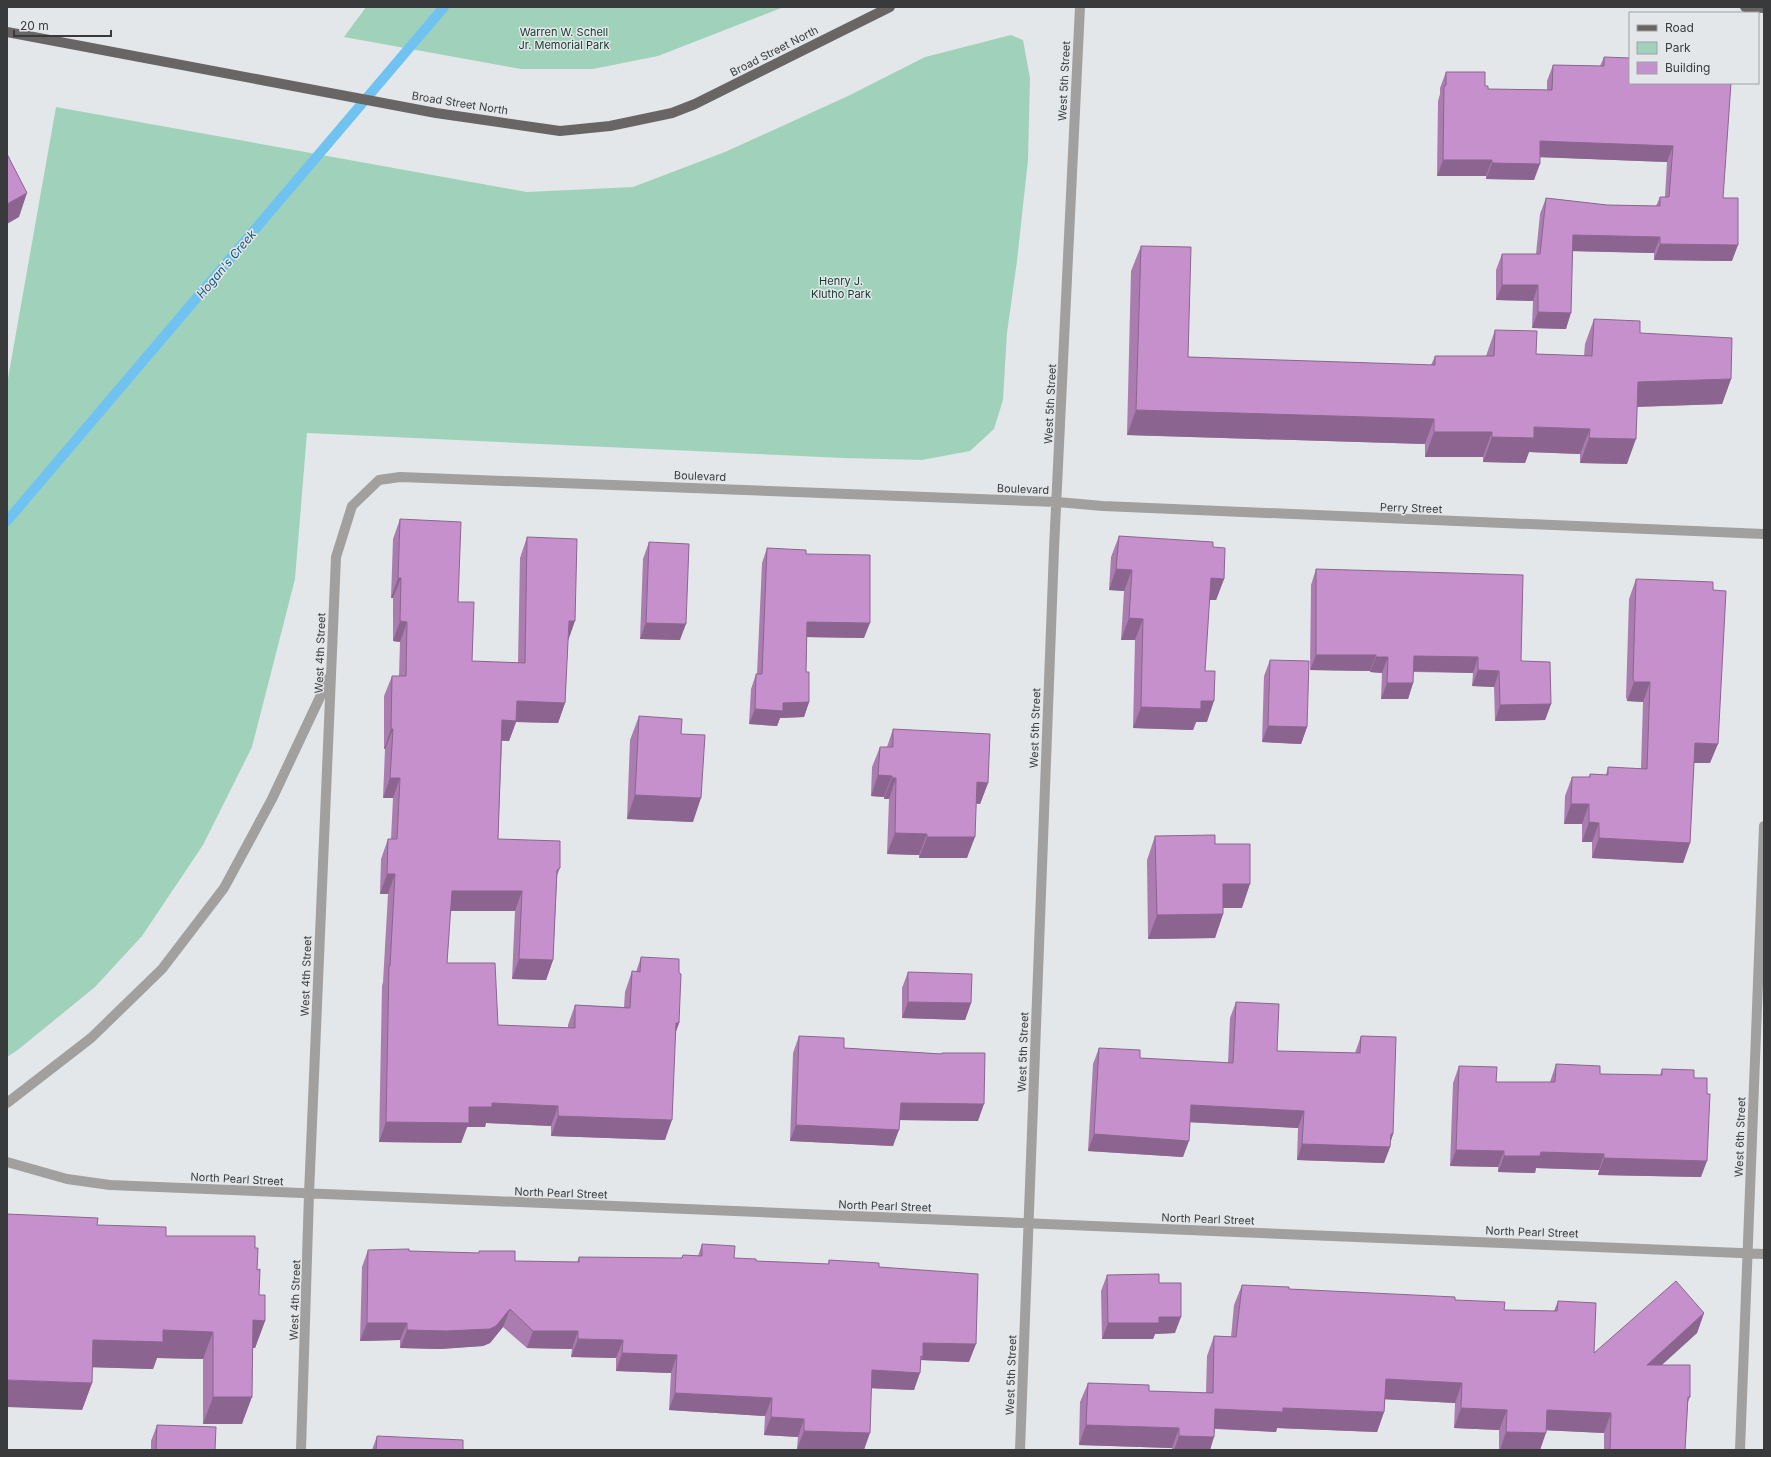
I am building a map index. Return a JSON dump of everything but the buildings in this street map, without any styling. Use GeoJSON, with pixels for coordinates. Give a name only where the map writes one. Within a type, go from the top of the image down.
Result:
{"type":"FeatureCollection","features":[{"type":"Feature","properties":{"kind":"main road","name":"Broad Street North"},"geometry":{"type":"LineString","coordinates":[[7,32],[436,113],[560,131],[610,126],[672,113],[695,104],[890,7]]}},
{"type":"Feature","properties":{"kind":"main road"},"geometry":{"type":"LineString","coordinates":[[1745,7],[1764,8]]}},
{"type":"Feature","properties":{"kind":"street","name":"West 5th Street"},"geometry":{"type":"LineString","coordinates":[[1020,1450],[1057,502],[1080,7]]}},
{"type":"Feature","properties":{"kind":"street","name":"Boulevard"},"geometry":{"type":"LineString","coordinates":[[352,506],[379,480],[400,477],[1057,502]]}},
{"type":"Feature","properties":{"kind":"street","name":"Perry Street"},"geometry":{"type":"LineString","coordinates":[[1057,502],[1111,507],[1764,534]]}},
{"type":"Feature","properties":{"kind":"street","name":"West 4th Street"},"geometry":{"type":"LineString","coordinates":[[301,1450],[309,1194],[336,557],[352,506]]}},
{"type":"Feature","properties":{"kind":"street"},"geometry":{"type":"LineString","coordinates":[[7,1103],[91,1038],[162,969],[224,888],[270,803],[331,674]]}},
{"type":"Feature","properties":{"kind":"street","name":"West 6th Street"},"geometry":{"type":"LineString","coordinates":[[1740,1450],[1764,826]]}},
{"type":"Feature","properties":{"kind":"street","name":"North Pearl Street"},"geometry":{"type":"LineString","coordinates":[[7,1162],[67,1179],[110,1185],[1764,1254]]}},
{"type":"Feature","properties":{"kind":"green space","name":"Warren W. Schell Jr. Memorial Park"},"geometry":{"type":"Polygon","coordinates":[[[366,7],[784,7],[658,56],[593,69],[521,69],[344,37],[366,7]]]}},
{"type":"Feature","properties":{"kind":"green space","name":"Henry J. Klutho Park"},"geometry":{"type":"Polygon","coordinates":[[[1011,35],[1023,40],[1030,78],[1028,160],[1017,261],[1007,333],[1003,400],[994,429],[970,451],[922,460],[843,458],[307,433],[295,579],[252,747],[203,845],[142,936],[95,987],[19,1049],[7,1057],[7,384],[56,107],[527,192],[633,187],[725,152],[848,96],[925,57],[1011,35]]]}},
{"type":"Feature","properties":{"kind":"waterway","name":"Hogan's Creek"},"geometry":{"type":"LineString","coordinates":[[7,521],[444,7]]}}]}
